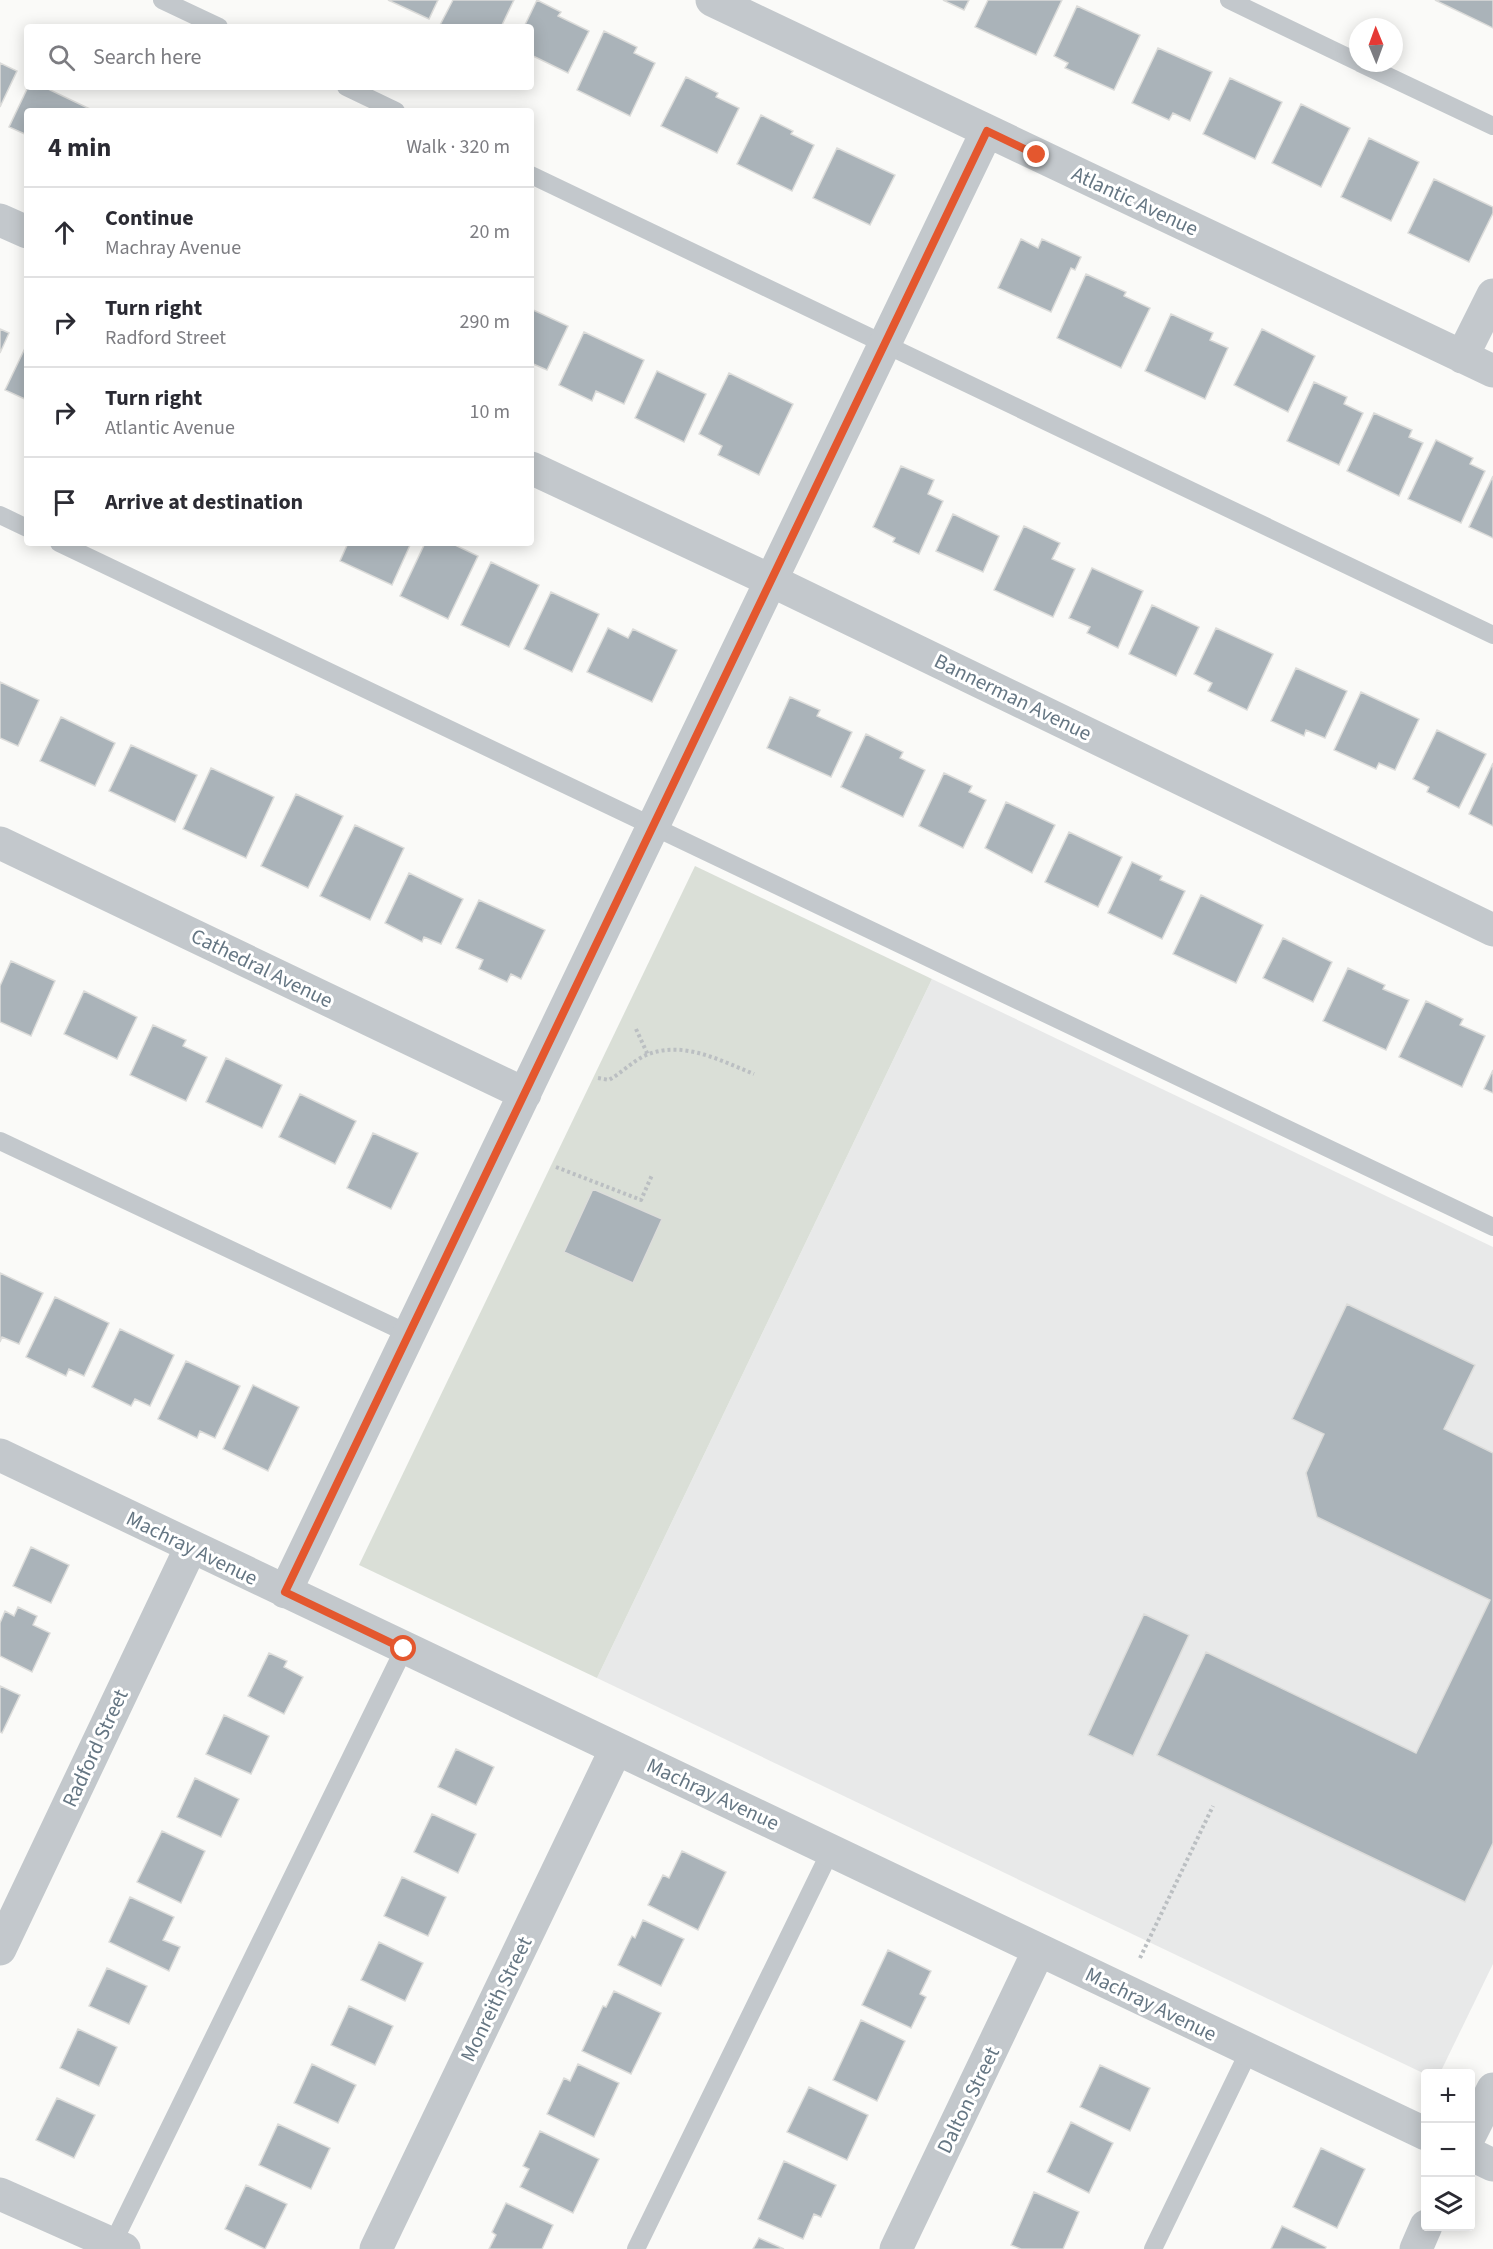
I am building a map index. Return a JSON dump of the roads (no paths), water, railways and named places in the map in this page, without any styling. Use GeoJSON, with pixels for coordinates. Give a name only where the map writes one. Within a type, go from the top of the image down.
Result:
{"type":"FeatureCollection","features":[{"type":"Feature","properties":{"kind":"street","name":"Atlantic Avenue"},"geometry":{"type":"LineString","coordinates":[[712,0],[1493,371]]}},
{"type":"Feature","properties":{"kind":"street"},"geometry":{"type":"LineString","coordinates":[[285,1592],[987,131]]}},
{"type":"Feature","properties":{"kind":"street"},"geometry":{"type":"LineString","coordinates":[[0,220],[24,231]]}},
{"type":"Feature","properties":{"kind":"street"},"geometry":{"type":"LineString","coordinates":[[1462,357],[1493,295]]}},
{"type":"Feature","properties":{"kind":"street","name":"Bannerman Avenue"},"geometry":{"type":"LineString","coordinates":[[534,469],[772,581],[1493,930]]}},
{"type":"Feature","properties":{"kind":"street","name":"Cathedral Avenue"},"geometry":{"type":"LineString","coordinates":[[0,843],[525,1094]]}},
{"type":"Feature","properties":{"kind":"street","name":"Machray Avenue"},"geometry":{"type":"LineString","coordinates":[[0,1455],[1421,2132]]}},
{"type":"Feature","properties":{"kind":"street","name":"Radford Street"},"geometry":{"type":"LineString","coordinates":[[0,1949],[191,1547]]}},
{"type":"Feature","properties":{"kind":"street","name":"Monreith Street"},"geometry":{"type":"LineString","coordinates":[[376,2249],[616,1749]]}},
{"type":"Feature","properties":{"kind":"street","name":"Dalton Street"},"geometry":{"type":"LineString","coordinates":[[896,2249],[1039,1950]]}},
{"type":"Feature","properties":{"kind":"street"},"geometry":{"type":"LineString","coordinates":[[1475,2125],[1493,2090]]}},
{"type":"Feature","properties":{"kind":"street"},"geometry":{"type":"LineString","coordinates":[[1475,2156],[1493,2165]]}},
{"type":"Feature","properties":{"kind":"street"},"geometry":{"type":"LineString","coordinates":[[0,2194],[116,2247]]}},
{"type":"Feature","properties":{"kind":"street"},"geometry":{"type":"LineString","coordinates":[[1416,2249],[1424,2231]]}},
{"type":"Feature","properties":{"kind":"lane"},"geometry":{"type":"LineString","coordinates":[[162,0],[213,24]]}},
{"type":"Feature","properties":{"kind":"lane"},"geometry":{"type":"LineString","coordinates":[[1229,0],[1349,57]]}},
{"type":"Feature","properties":{"kind":"lane"},"geometry":{"type":"LineString","coordinates":[[1380,72],[1493,126]]}},
{"type":"Feature","properties":{"kind":"lane"},"geometry":{"type":"LineString","coordinates":[[352,90],[390,108]]}},
{"type":"Feature","properties":{"kind":"lane"},"geometry":{"type":"LineString","coordinates":[[534,176],[1493,635]]}},
{"type":"Feature","properties":{"kind":"lane"},"geometry":{"type":"LineString","coordinates":[[0,515],[24,527]]}},
{"type":"Feature","properties":{"kind":"lane"},"geometry":{"type":"LineString","coordinates":[[65,546],[1493,1227]]}},
{"type":"Feature","properties":{"kind":"lane"},"geometry":{"type":"LineString","coordinates":[[0,1141],[409,1334]]}},
{"type":"Feature","properties":{"kind":"lane"},"geometry":{"type":"LineString","coordinates":[[116,2247],[404,1649]]}},
{"type":"Feature","properties":{"kind":"lane"},"geometry":{"type":"LineString","coordinates":[[636,2249],[831,1850]]}},
{"type":"Feature","properties":{"kind":"lane"},"geometry":{"type":"LineString","coordinates":[[1154,2249],[1249,2051]]}}]}
